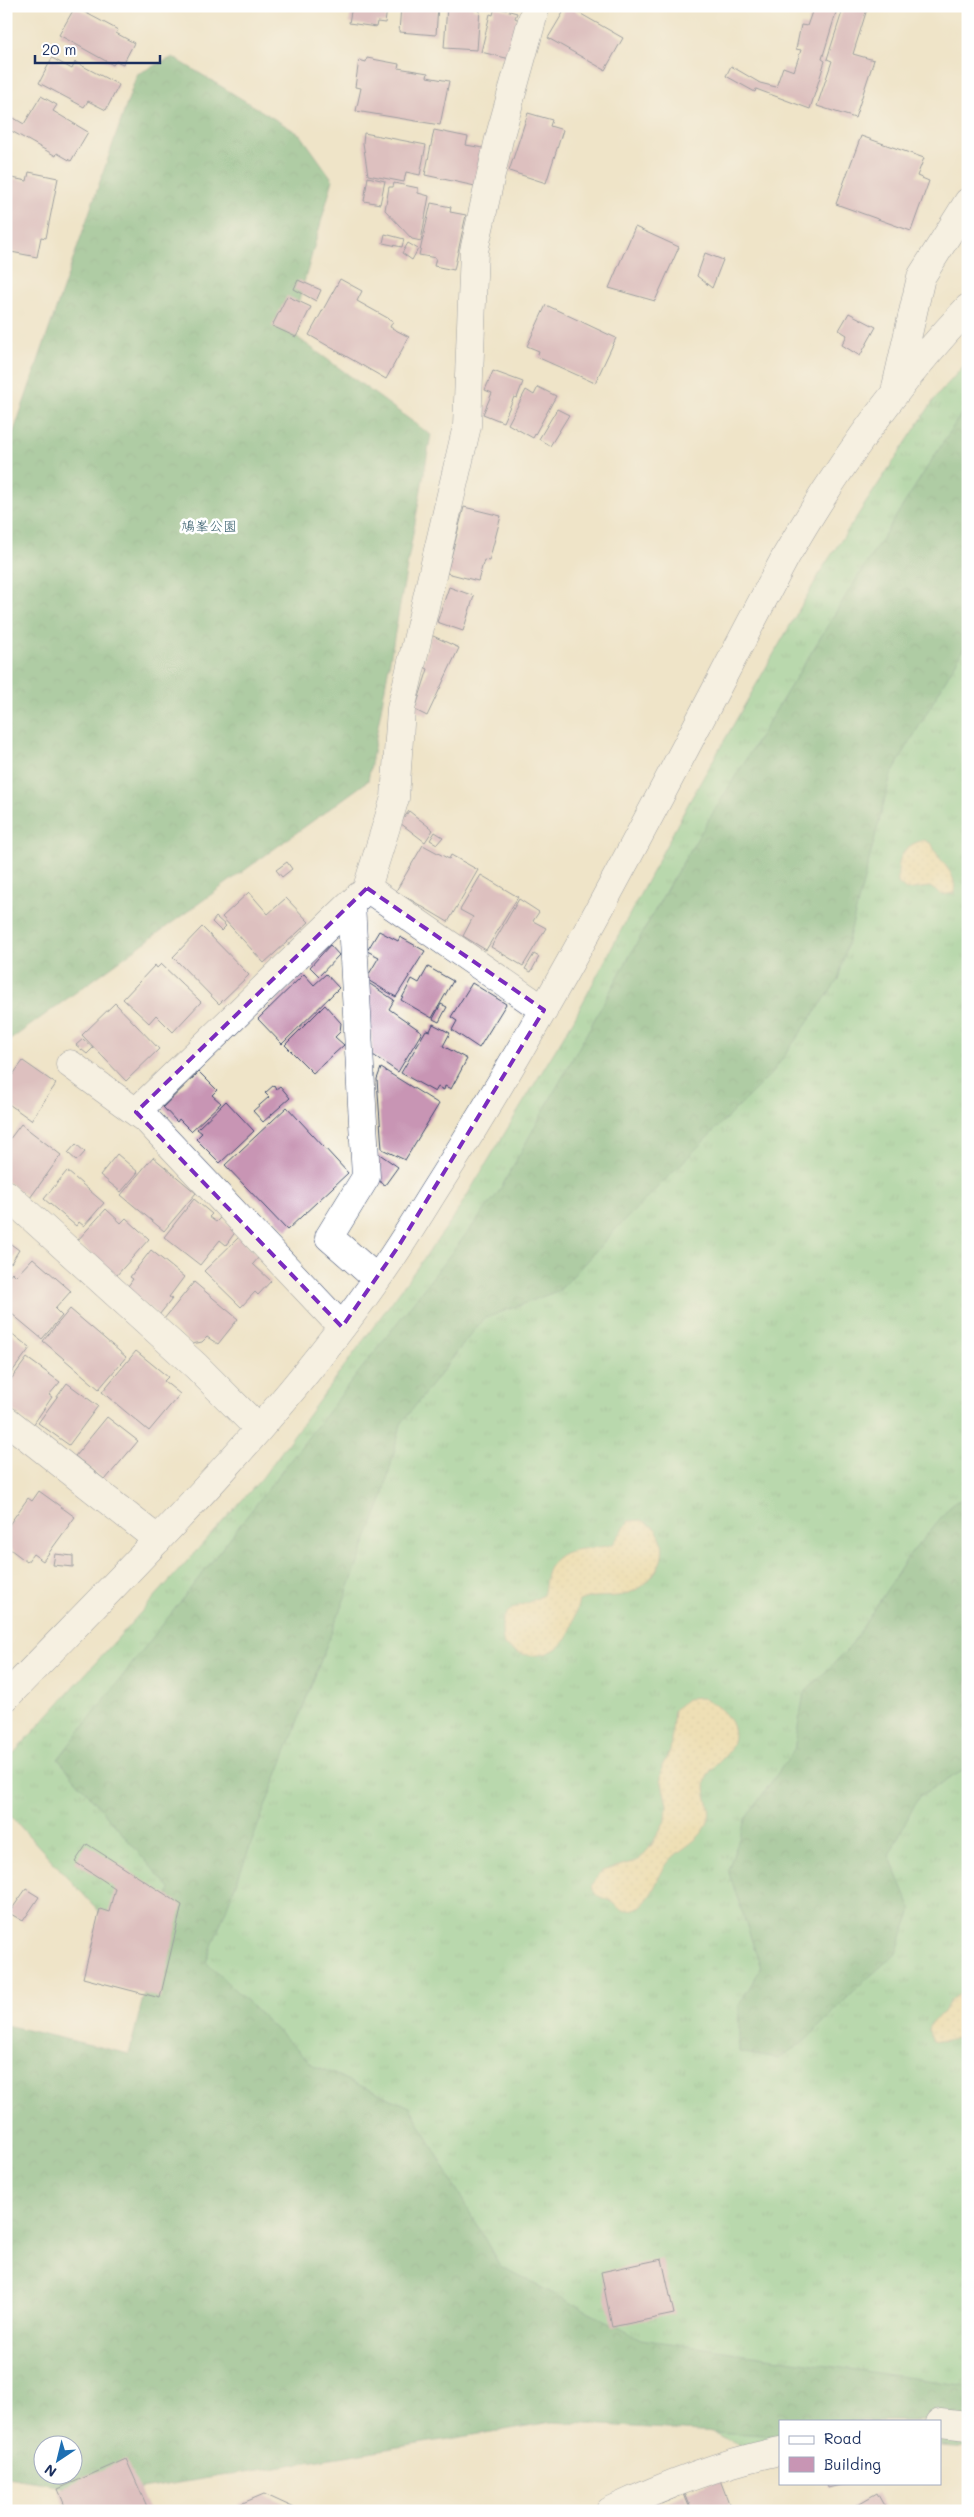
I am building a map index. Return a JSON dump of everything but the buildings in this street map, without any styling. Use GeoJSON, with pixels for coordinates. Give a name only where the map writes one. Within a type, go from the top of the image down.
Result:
{"type":"FeatureCollection","features":[{"type":"Feature","properties":{"kind":"street"},"geometry":{"type":"LineString","coordinates":[[377,1279],[329,1237],[366,1177],[359,896],[395,798],[401,709],[467,426],[474,251],[499,139],[536,6]]}},
{"type":"Feature","properties":{"kind":"street"},"geometry":{"type":"LineString","coordinates":[[894,393],[921,277],[968,202]]}},
{"type":"Feature","properties":{"kind":"street"},"geometry":{"type":"LineString","coordinates":[[6,1696],[158,1540],[232,1460],[342,1326],[377,1279],[469,1136],[544,1010],[786,556],[824,491],[894,393],[968,308]]}},
{"type":"Feature","properties":{"kind":"street"},"geometry":{"type":"LineString","coordinates":[[359,896],[544,1010]]}},
{"type":"Feature","properties":{"kind":"street"},"geometry":{"type":"LineString","coordinates":[[136,1112],[359,896]]}},
{"type":"Feature","properties":{"kind":"street"},"geometry":{"type":"LineString","coordinates":[[70,1064],[148,1121],[342,1326]]}},
{"type":"Feature","properties":{"kind":"street"},"geometry":{"type":"LineString","coordinates":[[6,1194],[196,1366],[259,1429]]}},
{"type":"Feature","properties":{"kind":"street"},"geometry":{"type":"LineString","coordinates":[[6,1420],[158,1540]]}},
{"type":"Feature","properties":{"kind":"street"},"geometry":{"type":"LineString","coordinates":[[942,2423],[968,2426]]}},
{"type":"Feature","properties":{"kind":"street"},"geometry":{"type":"LineString","coordinates":[[610,2511],[663,2486],[759,2455],[779,2451]]}},
{"type":"Feature","properties":{"kind":"highlighted area"},"geometry":{"type":"Polygon","coordinates":[[[367,888],[544,1010],[398,1247],[342,1327],[136,1112],[367,888]]]}},
{"type":"Feature","properties":{"kind":"green space","name":"鳩峯公園"},"geometry":{"type":"Polygon","coordinates":[[[173,57],[301,135],[333,180],[290,332],[431,435],[368,781],[6,1043],[6,454],[137,74],[173,57]]]}},
{"type":"Feature","properties":{"kind":"green space"},"geometry":{"type":"Polygon","coordinates":[[[968,361],[968,2426],[942,2420],[779,2420],[779,2451],[759,2455],[667,2409],[198,2018],[6,1811],[6,1762],[262,1478],[452,1220],[574,1019],[688,804],[824,566],[936,397],[968,361]]]}},
{"type":"Feature","properties":{"kind":"green space"},"geometry":{"type":"Polygon","coordinates":[[[968,403],[968,641],[891,775],[838,980],[772,1073],[615,1230],[560,1290],[483,1319],[401,1424],[382,1500],[206,1962],[313,2065],[410,2107],[500,2266],[641,2339],[968,2386],[968,2448],[942,2446],[942,2420],[779,2420],[779,2436],[553,2422],[111,2494],[49,2484],[82,2484],[82,2434],[32,2434],[32,2481],[6,2477],[6,2025],[129,2054],[170,1889],[58,1759],[498,1193],[669,885],[850,589],[968,403]]]}},
{"type":"Feature","properties":{"kind":"green space"},"geometry":{"type":"Polygon","coordinates":[[[968,1499],[968,1768],[919,1796],[889,1855],[912,1910],[896,1953],[857,1988],[806,2040],[778,2059],[739,2052],[739,2005],[761,1968],[728,1870],[746,1818],[794,1750],[804,1693],[849,1648],[908,1557],[954,1502],[968,1499]]]}},
{"type":"Feature","properties":{"kind":"sand"},"geometry":{"type":"Polygon","coordinates":[[[924,840],[932,844],[950,873],[953,879],[954,893],[942,895],[930,887],[906,890],[898,883],[899,861],[905,850],[924,840]]]}},
{"type":"Feature","properties":{"kind":"sand"},"geometry":{"type":"Polygon","coordinates":[[[642,1520],[657,1531],[663,1550],[658,1568],[645,1583],[623,1595],[591,1597],[579,1601],[568,1635],[563,1643],[548,1653],[539,1655],[521,1654],[504,1645],[502,1631],[506,1615],[510,1610],[543,1595],[549,1568],[555,1560],[569,1552],[613,1544],[629,1521],[642,1520]]]}},
{"type":"Feature","properties":{"kind":"sand"},"geometry":{"type":"Polygon","coordinates":[[[702,1698],[711,1702],[726,1715],[731,1722],[734,1739],[731,1748],[711,1770],[706,1780],[705,1789],[710,1813],[707,1825],[699,1836],[671,1859],[660,1875],[649,1897],[640,1907],[621,1910],[611,1901],[596,1894],[592,1885],[602,1871],[639,1860],[651,1846],[666,1819],[667,1805],[661,1778],[662,1766],[670,1751],[674,1710],[686,1699],[702,1698]]]}},
{"type":"Feature","properties":{"kind":"sand"},"geometry":{"type":"Polygon","coordinates":[[[966,1992],[968,2038],[963,2037],[942,2042],[933,2041],[928,2029],[930,2025],[955,1997],[966,1992]]]}}]}
